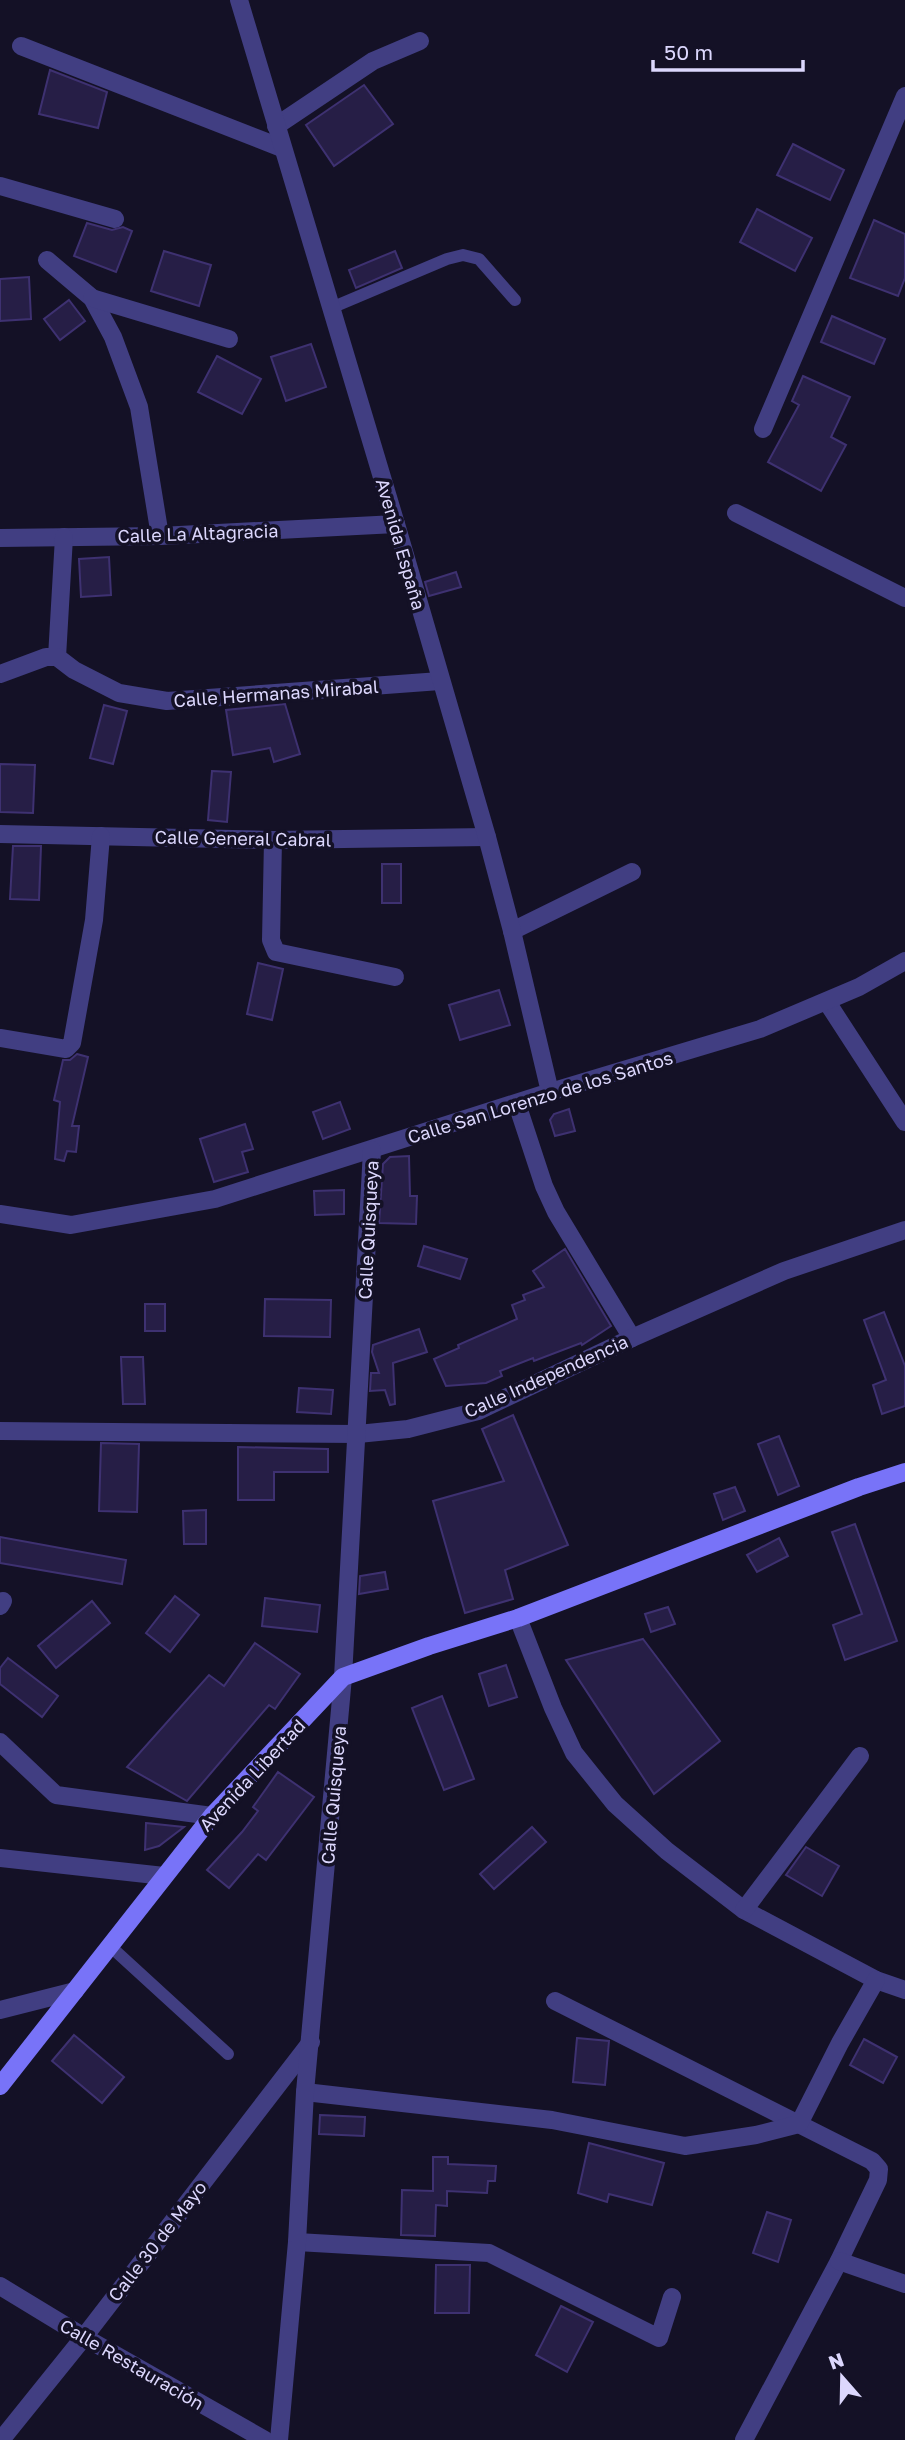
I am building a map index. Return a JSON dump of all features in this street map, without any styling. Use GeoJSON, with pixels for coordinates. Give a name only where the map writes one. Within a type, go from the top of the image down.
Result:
{"type":"FeatureCollection","features":[{"type":"Feature","properties":{"kind":"main road"},"geometry":{"type":"LineString","coordinates":[[343,1677],[518,1618],[859,1487],[905,1472]]}},
{"type":"Feature","properties":{"kind":"main road","name":"Avenida Libertad"},"geometry":{"type":"LineString","coordinates":[[0,2086],[212,1816],[343,1677]]}},
{"type":"Feature","properties":{"kind":"street","name":"Avenida España"},"geometry":{"type":"LineString","coordinates":[[239,0],[487,838],[550,1093]]}},
{"type":"Feature","properties":{"kind":"street"},"geometry":{"type":"LineString","coordinates":[[276,126],[373,61],[419,41]]}},
{"type":"Feature","properties":{"kind":"street"},"geometry":{"type":"LineString","coordinates":[[21,47],[282,148]]}},
{"type":"Feature","properties":{"kind":"street"},"geometry":{"type":"LineString","coordinates":[[763,429],[905,96]]}},
{"type":"Feature","properties":{"kind":"street"},"geometry":{"type":"LineString","coordinates":[[0,186],[115,219]]}},
{"type":"Feature","properties":{"kind":"street"},"geometry":{"type":"LineString","coordinates":[[47,260],[92,298],[113,337],[139,407],[160,536]]}},
{"type":"Feature","properties":{"kind":"street"},"geometry":{"type":"LineString","coordinates":[[92,298],[229,339]]}},
{"type":"Feature","properties":{"kind":"street"},"geometry":{"type":"LineString","coordinates":[[736,513],[905,598]]}},
{"type":"Feature","properties":{"kind":"street","name":"Calle La Altagracia"},"geometry":{"type":"LineString","coordinates":[[0,538],[160,536],[396,524]]}},
{"type":"Feature","properties":{"kind":"street"},"geometry":{"type":"LineString","coordinates":[[0,674],[36,660],[57,657],[64,537]]}},
{"type":"Feature","properties":{"kind":"street","name":"Calle Hermanas Mirabal"},"geometry":{"type":"LineString","coordinates":[[57,657],[74,670],[119,693],[167,701],[440,681]]}},
{"type":"Feature","properties":{"kind":"street","name":"Calle General Cabral"},"geometry":{"type":"LineString","coordinates":[[0,834],[273,840],[487,838]]}},
{"type":"Feature","properties":{"kind":"street"},"geometry":{"type":"LineString","coordinates":[[0,1038],[66,1049],[72,1043],[94,920],[101,836]]}},
{"type":"Feature","properties":{"kind":"street"},"geometry":{"type":"LineString","coordinates":[[273,840],[271,940],[276,952],[395,977]]}},
{"type":"Feature","properties":{"kind":"street"},"geometry":{"type":"LineString","coordinates":[[512,931],[632,872]]}},
{"type":"Feature","properties":{"kind":"street","name":"Calle San Lorenzo de los Santos"},"geometry":{"type":"LineString","coordinates":[[0,1214],[71,1224],[215,1199],[760,1029],[859,987],[905,961]]}},
{"type":"Feature","properties":{"kind":"street"},"geometry":{"type":"LineString","coordinates":[[827,1002],[905,1122]]}},
{"type":"Feature","properties":{"kind":"street"},"geometry":{"type":"LineString","coordinates":[[517,1104],[544,1186],[556,1212],[632,1338]]}},
{"type":"Feature","properties":{"kind":"street","name":"Calle Quisqueya"},"geometry":{"type":"LineString","coordinates":[[279,2440],[297,2242],[305,2092],[312,2041],[343,1677],[372,1150]]}},
{"type":"Feature","properties":{"kind":"street","name":"Calle Independencia"},"geometry":{"type":"LineString","coordinates":[[0,1431],[358,1434],[408,1429],[478,1411],[632,1338],[784,1271],[905,1230]]}},
{"type":"Feature","properties":{"kind":"street"},"geometry":{"type":"LineString","coordinates":[[518,1618],[553,1708],[574,1753],[615,1804],[667,1851],[744,1910],[876,1980],[905,1990]]}},
{"type":"Feature","properties":{"kind":"street"},"geometry":{"type":"LineString","coordinates":[[0,1742],[56,1795],[212,1816]]}},
{"type":"Feature","properties":{"kind":"street"},"geometry":{"type":"LineString","coordinates":[[744,1910],[860,1756]]}},
{"type":"Feature","properties":{"kind":"street"},"geometry":{"type":"LineString","coordinates":[[0,1858],[164,1876]]}},
{"type":"Feature","properties":{"kind":"street"},"geometry":{"type":"LineString","coordinates":[[305,2092],[552,2120],[685,2146],[756,2135],[799,2124],[876,1980]]}},
{"type":"Feature","properties":{"kind":"street"},"geometry":{"type":"LineString","coordinates":[[0,2010],[75,1991]]}},
{"type":"Feature","properties":{"kind":"street"},"geometry":{"type":"LineString","coordinates":[[555,2001],[872,2161],[879,2169],[878,2180],[839,2261],[744,2440]]}},
{"type":"Feature","properties":{"kind":"street","name":"Calle 30 de Mayo"},"geometry":{"type":"LineString","coordinates":[[1,2440],[84,2337],[312,2041]]}},
{"type":"Feature","properties":{"kind":"street"},"geometry":{"type":"LineString","coordinates":[[297,2242],[489,2253],[659,2338],[672,2297]]}},
{"type":"Feature","properties":{"kind":"street"},"geometry":{"type":"LineString","coordinates":[[839,2261],[905,2284]]}},
{"type":"Feature","properties":{"kind":"street","name":"Calle Restauración"},"geometry":{"type":"LineString","coordinates":[[0,2286],[265,2440]]}},
{"type":"Feature","properties":{"kind":"lane"},"geometry":{"type":"LineString","coordinates":[[331,309],[447,259],[463,255],[479,259],[515,300]]}},
{"type":"Feature","properties":{"kind":"lane"},"geometry":{"type":"LineString","coordinates":[[110,1946],[228,2054]]}},
{"type":"Feature","properties":{"kind":"building"},"geometry":{"type":"Polygon","coordinates":[[[50,70],[107,92],[98,128],[39,114],[50,70]]]}},
{"type":"Feature","properties":{"kind":"building"},"geometry":{"type":"Polygon","coordinates":[[[364,85],[393,124],[334,166],[306,125],[364,85]]]}},
{"type":"Feature","properties":{"kind":"building"},"geometry":{"type":"Polygon","coordinates":[[[793,144],[844,170],[830,200],[777,175],[793,144]]]}},
{"type":"Feature","properties":{"kind":"building"},"geometry":{"type":"Polygon","coordinates":[[[757,209],[812,238],[795,271],[740,242],[757,209]]]}},
{"type":"Feature","properties":{"kind":"building"},"geometry":{"type":"Polygon","coordinates":[[[874,220],[905,234],[905,278],[898,296],[850,278],[874,220]]]}},
{"type":"Feature","properties":{"kind":"building"},"geometry":{"type":"Polygon","coordinates":[[[87,223],[112,230],[123,227],[132,231],[116,272],[74,256],[87,223]]]}},
{"type":"Feature","properties":{"kind":"building"},"geometry":{"type":"Polygon","coordinates":[[[164,251],[211,265],[199,306],[151,291],[164,251]]]}},
{"type":"Feature","properties":{"kind":"building"},"geometry":{"type":"Polygon","coordinates":[[[395,251],[402,268],[356,288],[349,270],[395,251]]]}},
{"type":"Feature","properties":{"kind":"building"},"geometry":{"type":"Polygon","coordinates":[[[29,277],[31,319],[0,321],[0,279],[29,277]]]}},
{"type":"Feature","properties":{"kind":"building"},"geometry":{"type":"Polygon","coordinates":[[[69,300],[85,321],[60,340],[44,319],[69,300]]]}},
{"type":"Feature","properties":{"kind":"building"},"geometry":{"type":"Polygon","coordinates":[[[832,316],[885,339],[874,364],[821,342],[832,316]]]}},
{"type":"Feature","properties":{"kind":"building"},"geometry":{"type":"Polygon","coordinates":[[[311,344],[326,387],[286,401],[271,357],[311,344]]]}},
{"type":"Feature","properties":{"kind":"building"},"geometry":{"type":"Polygon","coordinates":[[[217,356],[261,379],[242,414],[198,392],[217,356]]]}},
{"type":"Feature","properties":{"kind":"building"},"geometry":{"type":"Polygon","coordinates":[[[803,376],[850,397],[831,437],[846,445],[821,491],[768,462],[799,405],[792,401],[803,376]]]}},
{"type":"Feature","properties":{"kind":"building"},"geometry":{"type":"Polygon","coordinates":[[[109,557],[111,595],[81,597],[79,559],[109,557]]]}},
{"type":"Feature","properties":{"kind":"building"},"geometry":{"type":"Polygon","coordinates":[[[456,572],[461,587],[429,596],[425,582],[456,572]]]}},
{"type":"Feature","properties":{"kind":"building"},"geometry":{"type":"Polygon","coordinates":[[[285,704],[300,754],[274,762],[270,748],[233,755],[226,710],[285,704]]]}},
{"type":"Feature","properties":{"kind":"building"},"geometry":{"type":"Polygon","coordinates":[[[104,705],[127,711],[113,764],[90,758],[104,705]]]}},
{"type":"Feature","properties":{"kind":"building"},"geometry":{"type":"Polygon","coordinates":[[[0,764],[35,765],[33,813],[0,812],[0,764]]]}},
{"type":"Feature","properties":{"kind":"building"},"geometry":{"type":"Polygon","coordinates":[[[212,771],[231,772],[227,822],[208,820],[212,771]]]}},
{"type":"Feature","properties":{"kind":"building"},"geometry":{"type":"Polygon","coordinates":[[[13,846],[41,846],[39,900],[10,899],[13,846]]]}},
{"type":"Feature","properties":{"kind":"building"},"geometry":{"type":"Polygon","coordinates":[[[382,864],[401,864],[401,903],[382,903],[382,864]]]}},
{"type":"Feature","properties":{"kind":"building"},"geometry":{"type":"Polygon","coordinates":[[[258,963],[283,969],[272,1020],[247,1014],[258,963]]]}},
{"type":"Feature","properties":{"kind":"building"},"geometry":{"type":"Polygon","coordinates":[[[499,990],[510,1025],[460,1040],[449,1005],[499,990]]]}},
{"type":"Feature","properties":{"kind":"building"},"geometry":{"type":"Polygon","coordinates":[[[77,1054],[88,1057],[72,1126],[79,1126],[76,1152],[67,1151],[64,1161],[55,1159],[60,1102],[54,1100],[63,1060],[70,1060],[77,1054]]]}},
{"type":"Feature","properties":{"kind":"building"},"geometry":{"type":"Polygon","coordinates":[[[340,1102],[350,1129],[323,1139],[313,1112],[340,1102]]]}},
{"type":"Feature","properties":{"kind":"building"},"geometry":{"type":"Polygon","coordinates":[[[569,1109],[575,1131],[555,1136],[550,1120],[554,1114],[569,1109]]]}},
{"type":"Feature","properties":{"kind":"building"},"geometry":{"type":"Polygon","coordinates":[[[245,1124],[253,1149],[242,1152],[248,1172],[214,1182],[200,1139],[245,1124]]]}},
{"type":"Feature","properties":{"kind":"building"},"geometry":{"type":"Polygon","coordinates":[[[409,1156],[410,1196],[417,1196],[416,1224],[379,1223],[383,1164],[390,1157],[409,1156]]]}},
{"type":"Feature","properties":{"kind":"building"},"geometry":{"type":"Polygon","coordinates":[[[344,1190],[344,1214],[315,1215],[314,1191],[344,1190]]]}},
{"type":"Feature","properties":{"kind":"building"},"geometry":{"type":"Polygon","coordinates":[[[424,1246],[467,1259],[460,1279],[418,1266],[424,1246]]]}},
{"type":"Feature","properties":{"kind":"building"},"geometry":{"type":"Polygon","coordinates":[[[565,1249],[611,1326],[582,1345],[581,1343],[534,1361],[533,1358],[500,1371],[502,1376],[486,1383],[446,1386],[434,1359],[459,1348],[458,1345],[517,1319],[512,1305],[525,1300],[523,1295],[544,1287],[533,1271],[565,1249]]]}},
{"type":"Feature","properties":{"kind":"building"},"geometry":{"type":"Polygon","coordinates":[[[265,1299],[331,1300],[330,1337],[264,1336],[265,1299]]]}},
{"type":"Feature","properties":{"kind":"building"},"geometry":{"type":"Polygon","coordinates":[[[145,1304],[165,1304],[165,1331],[145,1331],[145,1304]]]}},
{"type":"Feature","properties":{"kind":"building"},"geometry":{"type":"Polygon","coordinates":[[[884,1312],[905,1366],[905,1406],[882,1414],[873,1385],[886,1380],[864,1320],[884,1312]]]}},
{"type":"Feature","properties":{"kind":"building"},"geometry":{"type":"Polygon","coordinates":[[[419,1329],[427,1352],[393,1363],[395,1404],[390,1405],[385,1390],[370,1391],[371,1373],[379,1373],[372,1352],[373,1345],[419,1329]]]}},
{"type":"Feature","properties":{"kind":"building"},"geometry":{"type":"Polygon","coordinates":[[[121,1357],[143,1357],[145,1404],[123,1404],[121,1357]]]}},
{"type":"Feature","properties":{"kind":"building"},"geometry":{"type":"Polygon","coordinates":[[[299,1388],[333,1390],[331,1414],[297,1412],[299,1388]]]}},
{"type":"Feature","properties":{"kind":"building"},"geometry":{"type":"Polygon","coordinates":[[[513,1415],[568,1545],[505,1570],[513,1599],[465,1613],[433,1501],[504,1481],[482,1429],[513,1415]]]}},
{"type":"Feature","properties":{"kind":"building"},"geometry":{"type":"Polygon","coordinates":[[[779,1436],[799,1486],[778,1495],[758,1444],[779,1436]]]}},
{"type":"Feature","properties":{"kind":"building"},"geometry":{"type":"Polygon","coordinates":[[[101,1443],[139,1444],[137,1512],[99,1511],[101,1443]]]}},
{"type":"Feature","properties":{"kind":"building"},"geometry":{"type":"Polygon","coordinates":[[[238,1447],[328,1449],[328,1472],[274,1472],[274,1500],[238,1500],[238,1447]]]}},
{"type":"Feature","properties":{"kind":"building"},"geometry":{"type":"Polygon","coordinates":[[[735,1487],[745,1511],[723,1520],[714,1494],[735,1487]]]}},
{"type":"Feature","properties":{"kind":"building"},"geometry":{"type":"Polygon","coordinates":[[[206,1510],[206,1544],[184,1544],[183,1511],[206,1510]]]}},
{"type":"Feature","properties":{"kind":"building"},"geometry":{"type":"Polygon","coordinates":[[[855,1524],[897,1641],[845,1660],[833,1625],[862,1614],[832,1532],[855,1524]]]}},
{"type":"Feature","properties":{"kind":"building"},"geometry":{"type":"Polygon","coordinates":[[[0,1537],[126,1560],[122,1584],[0,1563],[0,1537]]]}},
{"type":"Feature","properties":{"kind":"building"},"geometry":{"type":"Polygon","coordinates":[[[779,1538],[788,1556],[757,1572],[747,1555],[779,1538]]]}},
{"type":"Feature","properties":{"kind":"building"},"geometry":{"type":"Polygon","coordinates":[[[385,1572],[388,1589],[359,1594],[360,1576],[385,1572]]]}},
{"type":"Feature","properties":{"kind":"building"},"geometry":{"type":"Polygon","coordinates":[[[175,1596],[199,1615],[170,1652],[146,1633],[175,1596]]]}},
{"type":"Feature","properties":{"kind":"building"},"geometry":{"type":"Polygon","coordinates":[[[265,1598],[320,1605],[317,1632],[262,1626],[265,1598]]]}},
{"type":"Feature","properties":{"kind":"building"},"geometry":{"type":"Polygon","coordinates":[[[92,1601],[110,1623],[56,1668],[38,1646],[92,1601]]]}},
{"type":"Feature","properties":{"kind":"building"},"geometry":{"type":"Polygon","coordinates":[[[668,1607],[675,1624],[651,1632],[645,1614],[668,1607]]]}},
{"type":"Feature","properties":{"kind":"building"},"geometry":{"type":"Polygon","coordinates":[[[643,1639],[720,1741],[654,1794],[566,1660],[643,1639]]]}},
{"type":"Feature","properties":{"kind":"building"},"geometry":{"type":"Polygon","coordinates":[[[255,1643],[300,1674],[275,1709],[269,1705],[187,1801],[127,1767],[209,1675],[224,1686],[255,1643]]]}},
{"type":"Feature","properties":{"kind":"building"},"geometry":{"type":"Polygon","coordinates":[[[8,1658],[58,1696],[42,1717],[0,1684],[0,1668],[8,1658]]]}},
{"type":"Feature","properties":{"kind":"building"},"geometry":{"type":"Polygon","coordinates":[[[506,1665],[517,1697],[489,1706],[479,1674],[506,1665]]]}},
{"type":"Feature","properties":{"kind":"building"},"geometry":{"type":"Polygon","coordinates":[[[442,1696],[474,1779],[444,1790],[412,1708],[442,1696]]]}},
{"type":"Feature","properties":{"kind":"building"},"geometry":{"type":"Polygon","coordinates":[[[278,1772],[314,1797],[266,1860],[258,1854],[229,1888],[207,1870],[258,1811],[253,1807],[278,1772]]]}},
{"type":"Feature","properties":{"kind":"building"},"geometry":{"type":"Polygon","coordinates":[[[146,1823],[184,1827],[159,1846],[145,1850],[146,1823]]]}},
{"type":"Feature","properties":{"kind":"building"},"geometry":{"type":"Polygon","coordinates":[[[532,1827],[546,1842],[494,1889],[480,1874],[532,1827]]]}},
{"type":"Feature","properties":{"kind":"building"},"geometry":{"type":"Polygon","coordinates":[[[806,1847],[839,1866],[822,1896],[786,1875],[806,1847]]]}},
{"type":"Feature","properties":{"kind":"building"},"geometry":{"type":"Polygon","coordinates":[[[74,2035],[124,2077],[102,2103],[52,2061],[74,2035]]]}},
{"type":"Feature","properties":{"kind":"building"},"geometry":{"type":"Polygon","coordinates":[[[577,2038],[609,2041],[605,2085],[573,2082],[577,2038]]]}},
{"type":"Feature","properties":{"kind":"building"},"geometry":{"type":"Polygon","coordinates":[[[864,2039],[897,2057],[883,2083],[850,2065],[864,2039]]]}},
{"type":"Feature","properties":{"kind":"building"},"geometry":{"type":"Polygon","coordinates":[[[320,2115],[365,2117],[364,2136],[319,2134],[320,2115]]]}},
{"type":"Feature","properties":{"kind":"building"},"geometry":{"type":"Polygon","coordinates":[[[589,2143],[664,2163],[652,2205],[609,2194],[607,2202],[578,2193],[589,2143]]]}},
{"type":"Feature","properties":{"kind":"building"},"geometry":{"type":"Polygon","coordinates":[[[433,2157],[448,2157],[448,2164],[496,2166],[495,2181],[488,2181],[487,2193],[447,2191],[447,2206],[436,2205],[435,2236],[401,2235],[402,2190],[433,2191],[433,2157]]]}},
{"type":"Feature","properties":{"kind":"building"},"geometry":{"type":"Polygon","coordinates":[[[767,2212],[791,2220],[778,2262],[753,2253],[767,2212]]]}},
{"type":"Feature","properties":{"kind":"building"},"geometry":{"type":"Polygon","coordinates":[[[436,2265],[470,2265],[469,2313],[435,2313],[436,2265]]]}},
{"type":"Feature","properties":{"kind":"building"},"geometry":{"type":"Polygon","coordinates":[[[561,2306],[593,2322],[567,2372],[536,2355],[561,2306]]]}}]}
